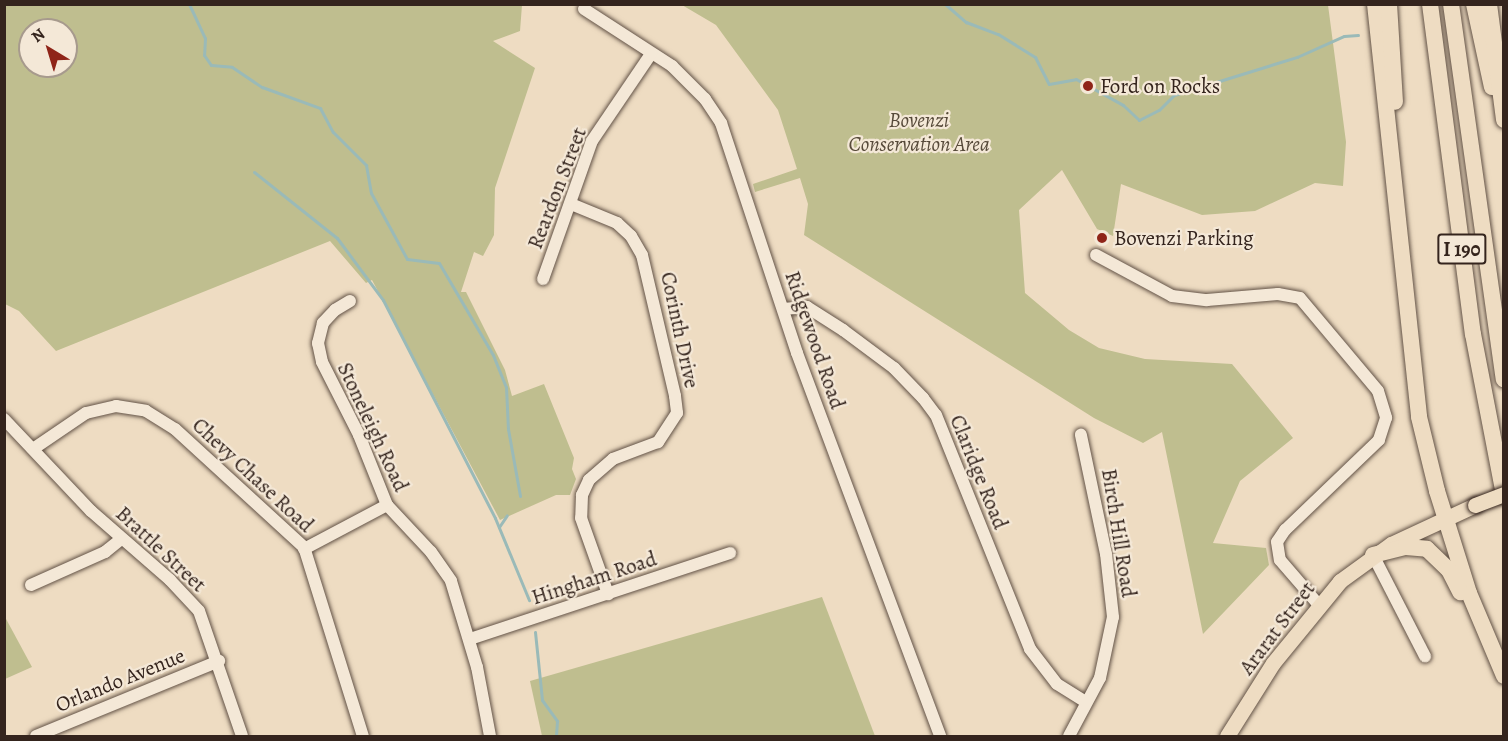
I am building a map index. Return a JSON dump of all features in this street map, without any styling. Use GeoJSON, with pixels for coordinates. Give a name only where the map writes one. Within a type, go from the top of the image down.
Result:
{"type":"FeatureCollection","features":[{"type":"Feature","properties":{"kind":"highway"},"geometry":{"type":"LineString","coordinates":[[1374,4],[1395,182],[1415,390],[1428,458],[1487,640]]}},
{"type":"Feature","properties":{"kind":"highway"},"geometry":{"type":"LineString","coordinates":[[1389,4],[1398,164],[1395,182]]}},
{"type":"Feature","properties":{"kind":"highway","name":"I 190"},"geometry":{"type":"LineString","coordinates":[[1430,4],[1473,334],[1503,495]]}},
{"type":"Feature","properties":{"kind":"highway","name":"I 190"},"geometry":{"type":"LineString","coordinates":[[1451,4],[1503,379]]}},
{"type":"Feature","properties":{"kind":"highway"},"geometry":{"type":"LineString","coordinates":[[1474,4],[1484,64],[1503,118]]}},
{"type":"Feature","properties":{"kind":"highway"},"geometry":{"type":"LineString","coordinates":[[1489,4],[1503,118]]}},
{"type":"Feature","properties":{"kind":"highway"},"geometry":{"type":"LineString","coordinates":[[1373,555],[1406,547],[1427,549],[1449,570],[1487,640],[1503,676]]}},
{"type":"Feature","properties":{"kind":"main road","name":"Ararat Street"},"geometry":{"type":"LineString","coordinates":[[1227,736],[1273,663],[1318,604],[1373,555],[1446,515],[1503,495]]}},
{"type":"Feature","properties":{"kind":"street","name":"Ridgewood Road"},"geometry":{"type":"LineString","coordinates":[[584,9],[688,79],[721,123],[783,309],[891,611],[940,736]]}},
{"type":"Feature","properties":{"kind":"street","name":"Reardon Street"},"geometry":{"type":"LineString","coordinates":[[543,279],[572,204],[592,141],[651,54]]}},
{"type":"Feature","properties":{"kind":"street","name":"Corinth Drive"},"geometry":{"type":"LineString","coordinates":[[572,204],[617,223],[642,255],[675,396],[676,413],[658,442],[613,459],[590,480],[582,495],[580,518],[608,594]]}},
{"type":"Feature","properties":{"kind":"street"},"geometry":{"type":"LineString","coordinates":[[1096,255],[1172,296],[1207,300],[1278,294],[1300,298],[1378,391],[1386,418],[1379,440],[1285,530],[1277,542],[1280,560],[1318,604]]}},
{"type":"Feature","properties":{"kind":"street","name":"Stoneleigh Road"},"geometry":{"type":"LineString","coordinates":[[350,301],[335,310],[323,324],[319,352],[387,506],[445,571],[470,639],[490,736]]}},
{"type":"Feature","properties":{"kind":"street","name":"Claridge Road"},"geometry":{"type":"LineString","coordinates":[[783,309],[807,307],[843,330],[894,368],[923,399],[936,416],[1030,649],[1057,684],[1086,702]]}},
{"type":"Feature","properties":{"kind":"street","name":"Chevy Chase Road"},"geometry":{"type":"LineString","coordinates":[[33,448],[86,413],[116,406],[146,411],[175,429],[304,549],[363,736]]}},
{"type":"Feature","properties":{"kind":"street","name":"Brattle Street"},"geometry":{"type":"LineString","coordinates":[[4,419],[120,540],[170,580],[199,611],[219,661],[242,736]]}},
{"type":"Feature","properties":{"kind":"street","name":"Birch Hill Road"},"geometry":{"type":"LineString","coordinates":[[1070,736],[1107,658],[1113,616],[1099,512],[1081,435]]}},
{"type":"Feature","properties":{"kind":"street"},"geometry":{"type":"LineString","coordinates":[[304,549],[387,506]]}},
{"type":"Feature","properties":{"kind":"street"},"geometry":{"type":"LineString","coordinates":[[31,585],[105,552],[120,540]]}},
{"type":"Feature","properties":{"kind":"street","name":"Hingham Road"},"geometry":{"type":"LineString","coordinates":[[470,639],[730,553]]}},
{"type":"Feature","properties":{"kind":"street"},"geometry":{"type":"LineString","coordinates":[[1373,555],[1425,656]]}},
{"type":"Feature","properties":{"kind":"street","name":"Orlando Avenue"},"geometry":{"type":"LineString","coordinates":[[36,736],[50,734],[219,661]]}},
{"type":"Feature","properties":{"kind":"green space"},"geometry":{"type":"Polygon","coordinates":[[[5,4],[522,5],[520,31],[493,41],[535,68],[495,188],[494,235],[483,256],[474,252],[461,292],[466,292],[505,370],[512,396],[544,384],[574,458],[572,469],[576,479],[570,495],[556,495],[500,520],[372,280],[366,283],[330,241],[56,351],[19,311],[5,304],[5,4]]]}},
{"type":"Feature","properties":{"kind":"green space","name":"Bovenzi Conservation Area"},"geometry":{"type":"Polygon","coordinates":[[[682,5],[1328,5],[1346,142],[1343,186],[1315,183],[1255,211],[1202,215],[1121,184],[1113,236],[1097,229],[1062,170],[1019,210],[1025,293],[1069,330],[1099,348],[1145,359],[1232,364],[1293,438],[1240,481],[1213,543],[1266,548],[1269,565],[1203,634],[1162,432],[1143,443],[1094,418],[804,235],[808,204],[800,178],[755,192],[753,184],[797,169],[778,110],[716,25],[682,5]]]}},
{"type":"Feature","properties":{"kind":"green space"},"geometry":{"type":"Polygon","coordinates":[[[822,597],[875,736],[542,736],[530,681],[822,597]]]}},
{"type":"Feature","properties":{"kind":"green space"},"geometry":{"type":"Polygon","coordinates":[[[5,617],[32,667],[4,679],[5,617]]]}},
{"type":"Feature","properties":{"kind":"waterway"},"geometry":{"type":"LineString","coordinates":[[189,4],[205,38],[204,55],[211,65],[232,67],[262,87],[320,108],[333,132],[366,165],[371,193],[407,259],[439,263],[493,355],[506,387],[508,429],[520,496]]}},
{"type":"Feature","properties":{"kind":"waterway"},"geometry":{"type":"LineString","coordinates":[[945,4],[966,22],[998,34],[1035,57],[1049,84],[1076,79],[1123,105],[1139,120],[1159,110],[1174,95],[1297,57],[1344,36],[1358,35]]}},
{"type":"Feature","properties":{"kind":"waterway"},"geometry":{"type":"LineString","coordinates":[[254,172],[337,238],[383,300],[495,518],[529,600]]}},
{"type":"Feature","properties":{"kind":"waterway"},"geometry":{"type":"LineString","coordinates":[[499,527],[507,515]]}},
{"type":"Feature","properties":{"kind":"waterway"},"geometry":{"type":"LineString","coordinates":[[535,632],[542,700],[557,721],[556,736]]}},
{"type":"Feature","properties":{"kind":"place","name":"Ford on Rocks"},"geometry":{"type":"Point","coordinates":[1088,86]}},
{"type":"Feature","properties":{"kind":"place","name":"Bovenzi Parking"},"geometry":{"type":"Point","coordinates":[1102,238]}}]}
